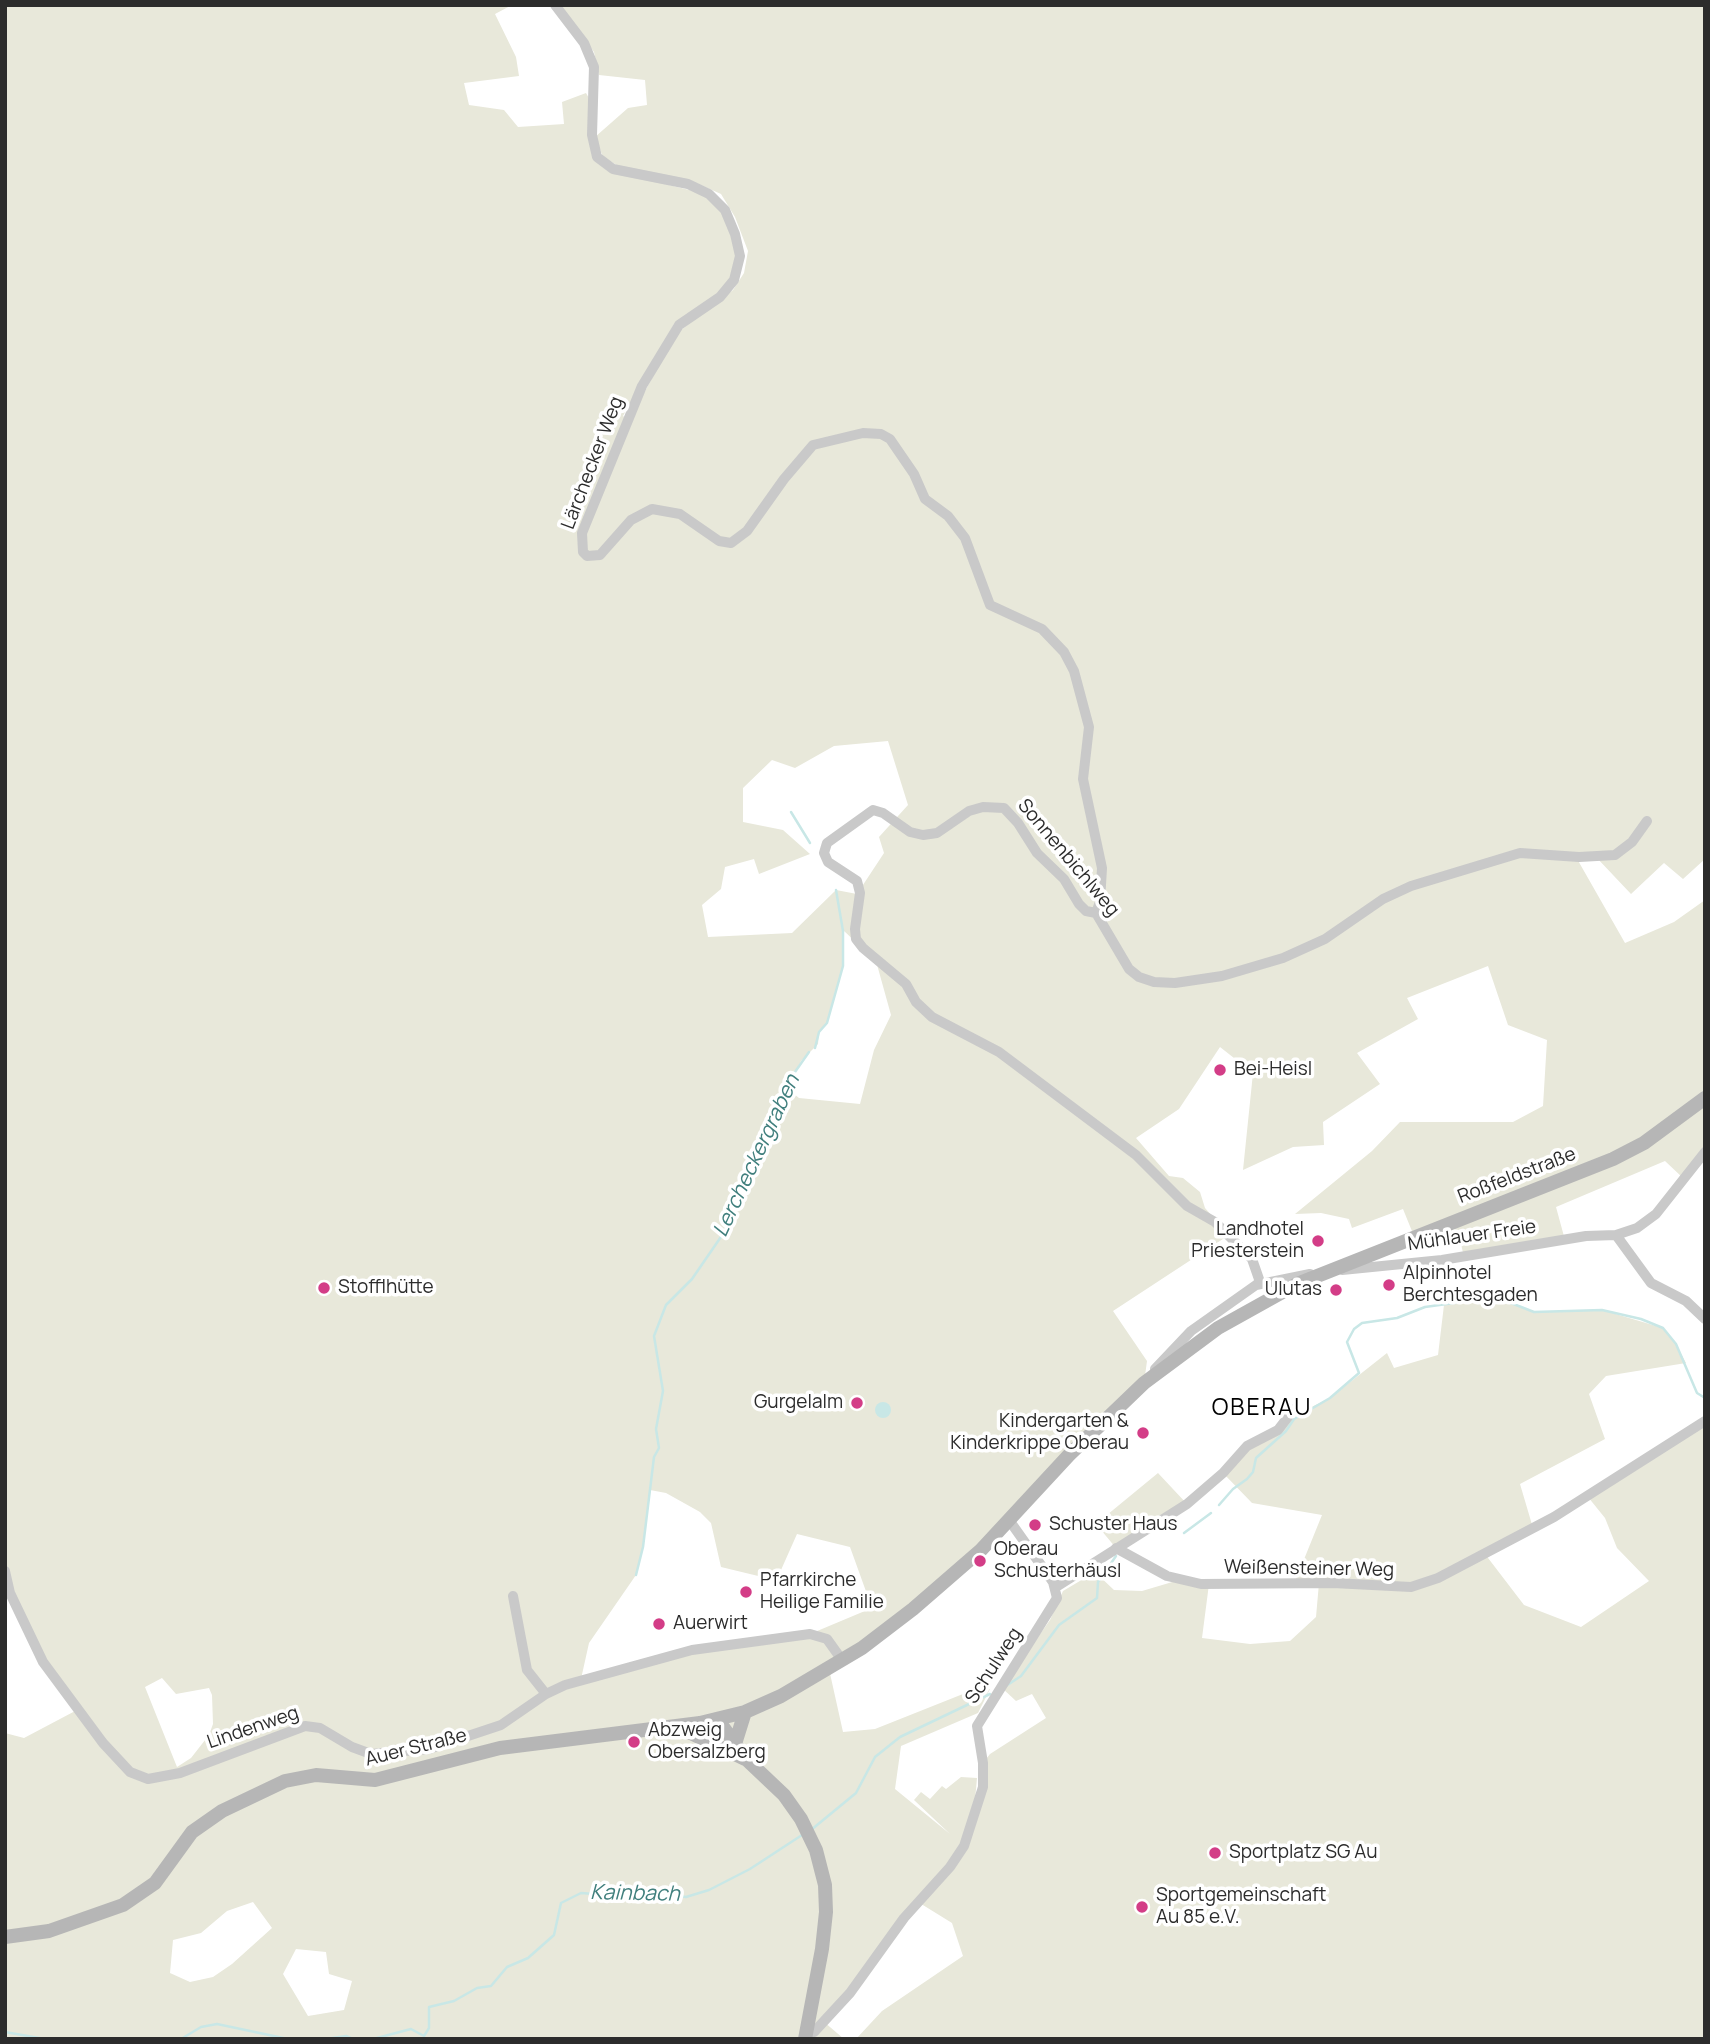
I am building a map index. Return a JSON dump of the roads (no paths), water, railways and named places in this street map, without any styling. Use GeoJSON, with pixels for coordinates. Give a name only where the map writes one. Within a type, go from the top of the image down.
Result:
{"type":"FeatureCollection","features":[{"type":"Feature","properties":{"kind":"main road","name":"Roßfeldstraße"},"geometry":{"type":"LineString","coordinates":[[718,1720],[745,1712],[781,1696],[842,1660],[913,1609],[981,1550],[1053,1471],[1143,1383],[1250,1309],[1332,1270],[1613,1159],[1674,1122],[1705,1098]]}},
{"type":"Feature","properties":{"kind":"main road"},"geometry":{"type":"LineString","coordinates":[[735,1744],[745,1712]]}},
{"type":"Feature","properties":{"kind":"main road"},"geometry":{"type":"LineString","coordinates":[[718,1720],[746,1759]]}},
{"type":"Feature","properties":{"kind":"main road"},"geometry":{"type":"LineString","coordinates":[[717,1745],[714,1738],[718,1720]]}},
{"type":"Feature","properties":{"kind":"main road","name":"Auer Straße"},"geometry":{"type":"LineString","coordinates":[[5,1937],[49,1931],[123,1905],[155,1883],[192,1832],[222,1811],[285,1781],[316,1775],[375,1780],[500,1748],[718,1720]]}},
{"type":"Feature","properties":{"kind":"main road"},"geometry":{"type":"LineString","coordinates":[[677,1727],[746,1759],[767,1776],[801,1819],[816,1850],[825,1885],[826,1912],[822,1949],[805,2036]]}},
{"type":"Feature","properties":{"kind":"street","name":"Lärchecker Weg"},"geometry":{"type":"LineString","coordinates":[[555,5],[584,43],[594,67],[592,135],[597,157],[613,169],[688,184],[709,194],[725,211],[740,256],[734,280],[720,297],[679,324],[642,386],[613,461],[593,501],[582,533],[583,552],[587,556],[600,555],[631,520],[652,509],[680,514],[719,541],[731,543],[747,531],[813,445],[850,434],[873,432],[890,439],[914,474],[925,499],[948,516],[965,538],[990,605],[1042,629],[1064,652],[1074,671],[1089,727],[1083,779],[1102,868],[1100,902],[1096,913]]}},
{"type":"Feature","properties":{"kind":"street","name":"Sonnenbichlweg"},"geometry":{"type":"LineString","coordinates":[[1260,1282],[1252,1259],[1215,1222],[1187,1206],[1136,1155],[999,1052],[932,1017],[916,1002],[905,984],[863,948],[856,939],[860,893],[857,881],[828,862],[824,848],[832,838],[873,810],[883,813],[910,832],[923,835],[937,833],[969,811],[995,806],[1011,813],[1037,853],[1072,889],[1079,904],[1086,911],[1096,913],[1129,969],[1139,977],[1154,982],[1196,981],[1255,969],[1325,939],[1383,899],[1411,886],[1507,856],[1520,853],[1579,857],[1615,855],[1632,842],[1647,821]]}},
{"type":"Feature","properties":{"kind":"street","name":"Mühlauer Freie"},"geometry":{"type":"LineString","coordinates":[[1332,1270],[1442,1261],[1586,1236],[1616,1235],[1637,1228],[1656,1214],[1705,1152]]}},
{"type":"Feature","properties":{"kind":"street"},"geometry":{"type":"LineString","coordinates":[[1616,1235],[1651,1283],[1686,1301],[1705,1319]]}},
{"type":"Feature","properties":{"kind":"street","name":"Roßfeldstraße"},"geometry":{"type":"LineString","coordinates":[[1143,1383],[1191,1331],[1260,1282],[1332,1270]]}},
{"type":"Feature","properties":{"kind":"street"},"geometry":{"type":"LineString","coordinates":[[1009,1521],[1056,1587],[1187,1504],[1223,1473],[1247,1446],[1278,1430],[1294,1409]]}},
{"type":"Feature","properties":{"kind":"street","name":"Weißensteiner Weg"},"geometry":{"type":"LineString","coordinates":[[1116,1548],[1167,1576],[1201,1584],[1333,1583],[1410,1587],[1438,1578],[1554,1517],[1705,1422]]}},
{"type":"Feature","properties":{"kind":"street","name":"Lindenweg"},"geometry":{"type":"LineString","coordinates":[[5,1571],[18,1613],[43,1662],[103,1743],[139,1777],[159,1778],[180,1773],[305,1726],[320,1728],[352,1747],[371,1754],[429,1749],[501,1724],[546,1694],[580,1680],[681,1652],[810,1634],[827,1639],[842,1660]]}},
{"type":"Feature","properties":{"kind":"street","name":"Schulweg"},"geometry":{"type":"LineString","coordinates":[[805,2036],[814,2032],[850,1993],[904,1918],[950,1867],[964,1846],[983,1787],[984,1772],[977,1726],[997,1690],[1047,1618],[1056,1598],[1056,1587]]}},
{"type":"Feature","properties":{"kind":"street"},"geometry":{"type":"LineString","coordinates":[[513,1596],[527,1670],[546,1694]]}},
{"type":"Feature","properties":{"kind":"street"},"geometry":{"type":"LineString","coordinates":[[811,2005],[823,2011],[833,2010]]}},
{"type":"Feature","properties":{"kind":"water"},"geometry":{"type":"Polygon","coordinates":[[[883,1402],[889,1404],[889,1416],[883,1418],[877,1416],[875,1410],[877,1404],[883,1402]]]}},
{"type":"Feature","properties":{"kind":"waterway","name":"Lercheckergraben"},"geometry":{"type":"LineString","coordinates":[[791,812],[810,843]]}},
{"type":"Feature","properties":{"kind":"waterway","name":"Lercheckergraben"},"geometry":{"type":"LineString","coordinates":[[815,1048],[819,1032],[827,1023],[843,966],[843,931],[836,890]]}},
{"type":"Feature","properties":{"kind":"waterway","name":"Lercheckergraben"},"geometry":{"type":"LineString","coordinates":[[636,1575],[643,1547],[654,1457],[659,1448],[656,1429],[663,1391],[654,1336],[666,1305],[692,1279],[725,1231],[795,1072],[809,1052]]}},
{"type":"Feature","properties":{"kind":"waterway","name":"Kainbach"},"geometry":{"type":"LineString","coordinates":[[1219,1505],[1233,1489],[1247,1479],[1253,1472],[1256,1458],[1286,1431],[1294,1419],[1330,1398],[1359,1373],[1347,1342],[1354,1329],[1362,1323],[1397,1318],[1425,1307],[1483,1299],[1511,1303],[1534,1312],[1602,1310],[1641,1319],[1663,1328],[1676,1344],[1697,1393],[1705,1398]]}},
{"type":"Feature","properties":{"kind":"waterway","name":"Kainbach"},"geometry":{"type":"LineString","coordinates":[[1184,1533],[1211,1513]]}},
{"type":"Feature","properties":{"kind":"waterway","name":"Kainbach"},"geometry":{"type":"LineString","coordinates":[[1006,1686],[1021,1676],[1059,1625],[1097,1598],[1098,1582],[1116,1556]]}},
{"type":"Feature","properties":{"kind":"waterway","name":"Kainbach"},"geometry":{"type":"LineString","coordinates":[[811,1830],[856,1793],[875,1757],[900,1737],[990,1694]]}},
{"type":"Feature","properties":{"kind":"waterway","name":"Kainbach"},"geometry":{"type":"LineString","coordinates":[[373,2039],[411,2029],[424,2036],[429,2028],[429,2007],[454,2001],[477,1988],[491,1986],[507,1967],[528,1958],[554,1935],[561,1903],[581,1893],[609,1895],[648,1891],[686,1897],[709,1890],[750,1869],[802,1835]]}},
{"type":"Feature","properties":{"kind":"waterway","name":"Kainbach"},"geometry":{"type":"LineString","coordinates":[[181,2039],[201,2027],[217,2024],[288,2039]]}},
{"type":"Feature","properties":{"kind":"waterway","name":"Kainbach"},"geometry":{"type":"LineString","coordinates":[[5,2032],[45,2039]]}},
{"type":"Feature","properties":{"kind":"waterway","name":"Kainbach"},"geometry":{"type":"LineString","coordinates":[[326,2039],[346,2036],[353,2039]]}},
{"type":"Feature","properties":{"kind":"place","name":"Bei-Heisl"},"geometry":{"type":"Point","coordinates":[1220,1070]}},
{"type":"Feature","properties":{"kind":"place","name":"Landhotel Priesterstein"},"geometry":{"type":"Point","coordinates":[1318,1241]}},
{"type":"Feature","properties":{"kind":"place","name":"Alpinhotel Berchtesgaden"},"geometry":{"type":"Point","coordinates":[1389,1285]}},
{"type":"Feature","properties":{"kind":"place","name":"Stofflhütte"},"geometry":{"type":"Point","coordinates":[324,1288]}},
{"type":"Feature","properties":{"kind":"place","name":"Ulutas"},"geometry":{"type":"Point","coordinates":[1336,1290]}},
{"type":"Feature","properties":{"kind":"place","name":"Gurgelalm"},"geometry":{"type":"Point","coordinates":[857,1403]}},
{"type":"Feature","properties":{"kind":"place","name":"Kindergarten & Kinderkrippe Oberau"},"geometry":{"type":"Point","coordinates":[1143,1433]}},
{"type":"Feature","properties":{"kind":"place","name":"Schuster Haus"},"geometry":{"type":"Point","coordinates":[1035,1525]}},
{"type":"Feature","properties":{"kind":"place","name":"Oberau Schusterhäusl"},"geometry":{"type":"Point","coordinates":[980,1561]}},
{"type":"Feature","properties":{"kind":"place","name":"Pfarrkirche Heilige Familie"},"geometry":{"type":"Point","coordinates":[746,1592]}},
{"type":"Feature","properties":{"kind":"place","name":"Auerwirt"},"geometry":{"type":"Point","coordinates":[659,1624]}},
{"type":"Feature","properties":{"kind":"place","name":"Abzweig Obersalzberg"},"geometry":{"type":"Point","coordinates":[634,1742]}},
{"type":"Feature","properties":{"kind":"place","name":"Sportplatz SG Au"},"geometry":{"type":"Point","coordinates":[1215,1853]}},
{"type":"Feature","properties":{"kind":"place","name":"Sportgemeinschaft Au 85 e.V."},"geometry":{"type":"Point","coordinates":[1142,1907]}},
{"type":"Feature","properties":{"kind":"district","name":"OBERAU"},"geometry":{"type":"Point","coordinates":[1262,1409]}}]}
